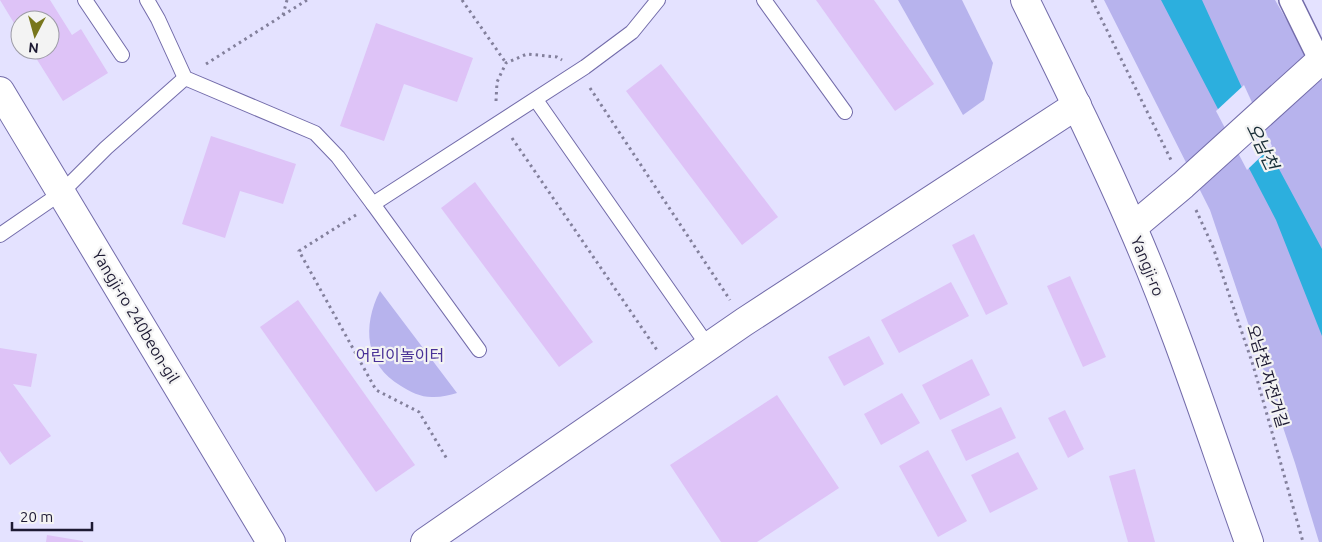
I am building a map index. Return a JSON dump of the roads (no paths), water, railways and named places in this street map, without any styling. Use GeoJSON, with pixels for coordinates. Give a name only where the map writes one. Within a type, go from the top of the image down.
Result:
{"type":"FeatureCollection","features":[{"type":"Feature","properties":{"kind":"street","name":"Yangji-ro"},"geometry":{"type":"LineString","coordinates":[[1025,0],[1077,105],[1132,227],[1180,347],[1249,542]]}},
{"type":"Feature","properties":{"kind":"street"},"geometry":{"type":"LineString","coordinates":[[1132,227],[1183,186],[1321,60],[1290,0]]}},
{"type":"Feature","properties":{"kind":"street","name":"Yangji-ro 240beon-gil"},"geometry":{"type":"LineString","coordinates":[[0,91],[271,542]]}},
{"type":"Feature","properties":{"kind":"street"},"geometry":{"type":"LineString","coordinates":[[425,542],[708,346],[1077,105]]}},
{"type":"Feature","properties":{"kind":"lane"},"geometry":{"type":"LineString","coordinates":[[85,0],[122,55]]}},
{"type":"Feature","properties":{"kind":"lane"},"geometry":{"type":"LineString","coordinates":[[147,0],[158,19],[185,78],[315,133],[338,157],[479,350]]}},
{"type":"Feature","properties":{"kind":"lane"},"geometry":{"type":"LineString","coordinates":[[373,204],[579,71],[632,32],[658,0]]}},
{"type":"Feature","properties":{"kind":"lane"},"geometry":{"type":"LineString","coordinates":[[764,0],[845,112]]}},
{"type":"Feature","properties":{"kind":"lane"},"geometry":{"type":"LineString","coordinates":[[0,235],[61,193],[106,148],[185,78]]}},
{"type":"Feature","properties":{"kind":"lane"},"geometry":{"type":"LineString","coordinates":[[536,100],[708,346]]}},
{"type":"Feature","properties":{"kind":"water","name":"오남천"},"geometry":{"type":"Polygon","coordinates":[[[1161,0],[1202,0],[1279,169],[1322,249],[1322,336],[1276,220],[1161,0]]]}},
{"type":"Feature","properties":{"kind":"park label","name":"어린이놀이터"},"geometry":{"type":"Point","coordinates":[400,355]}}]}
